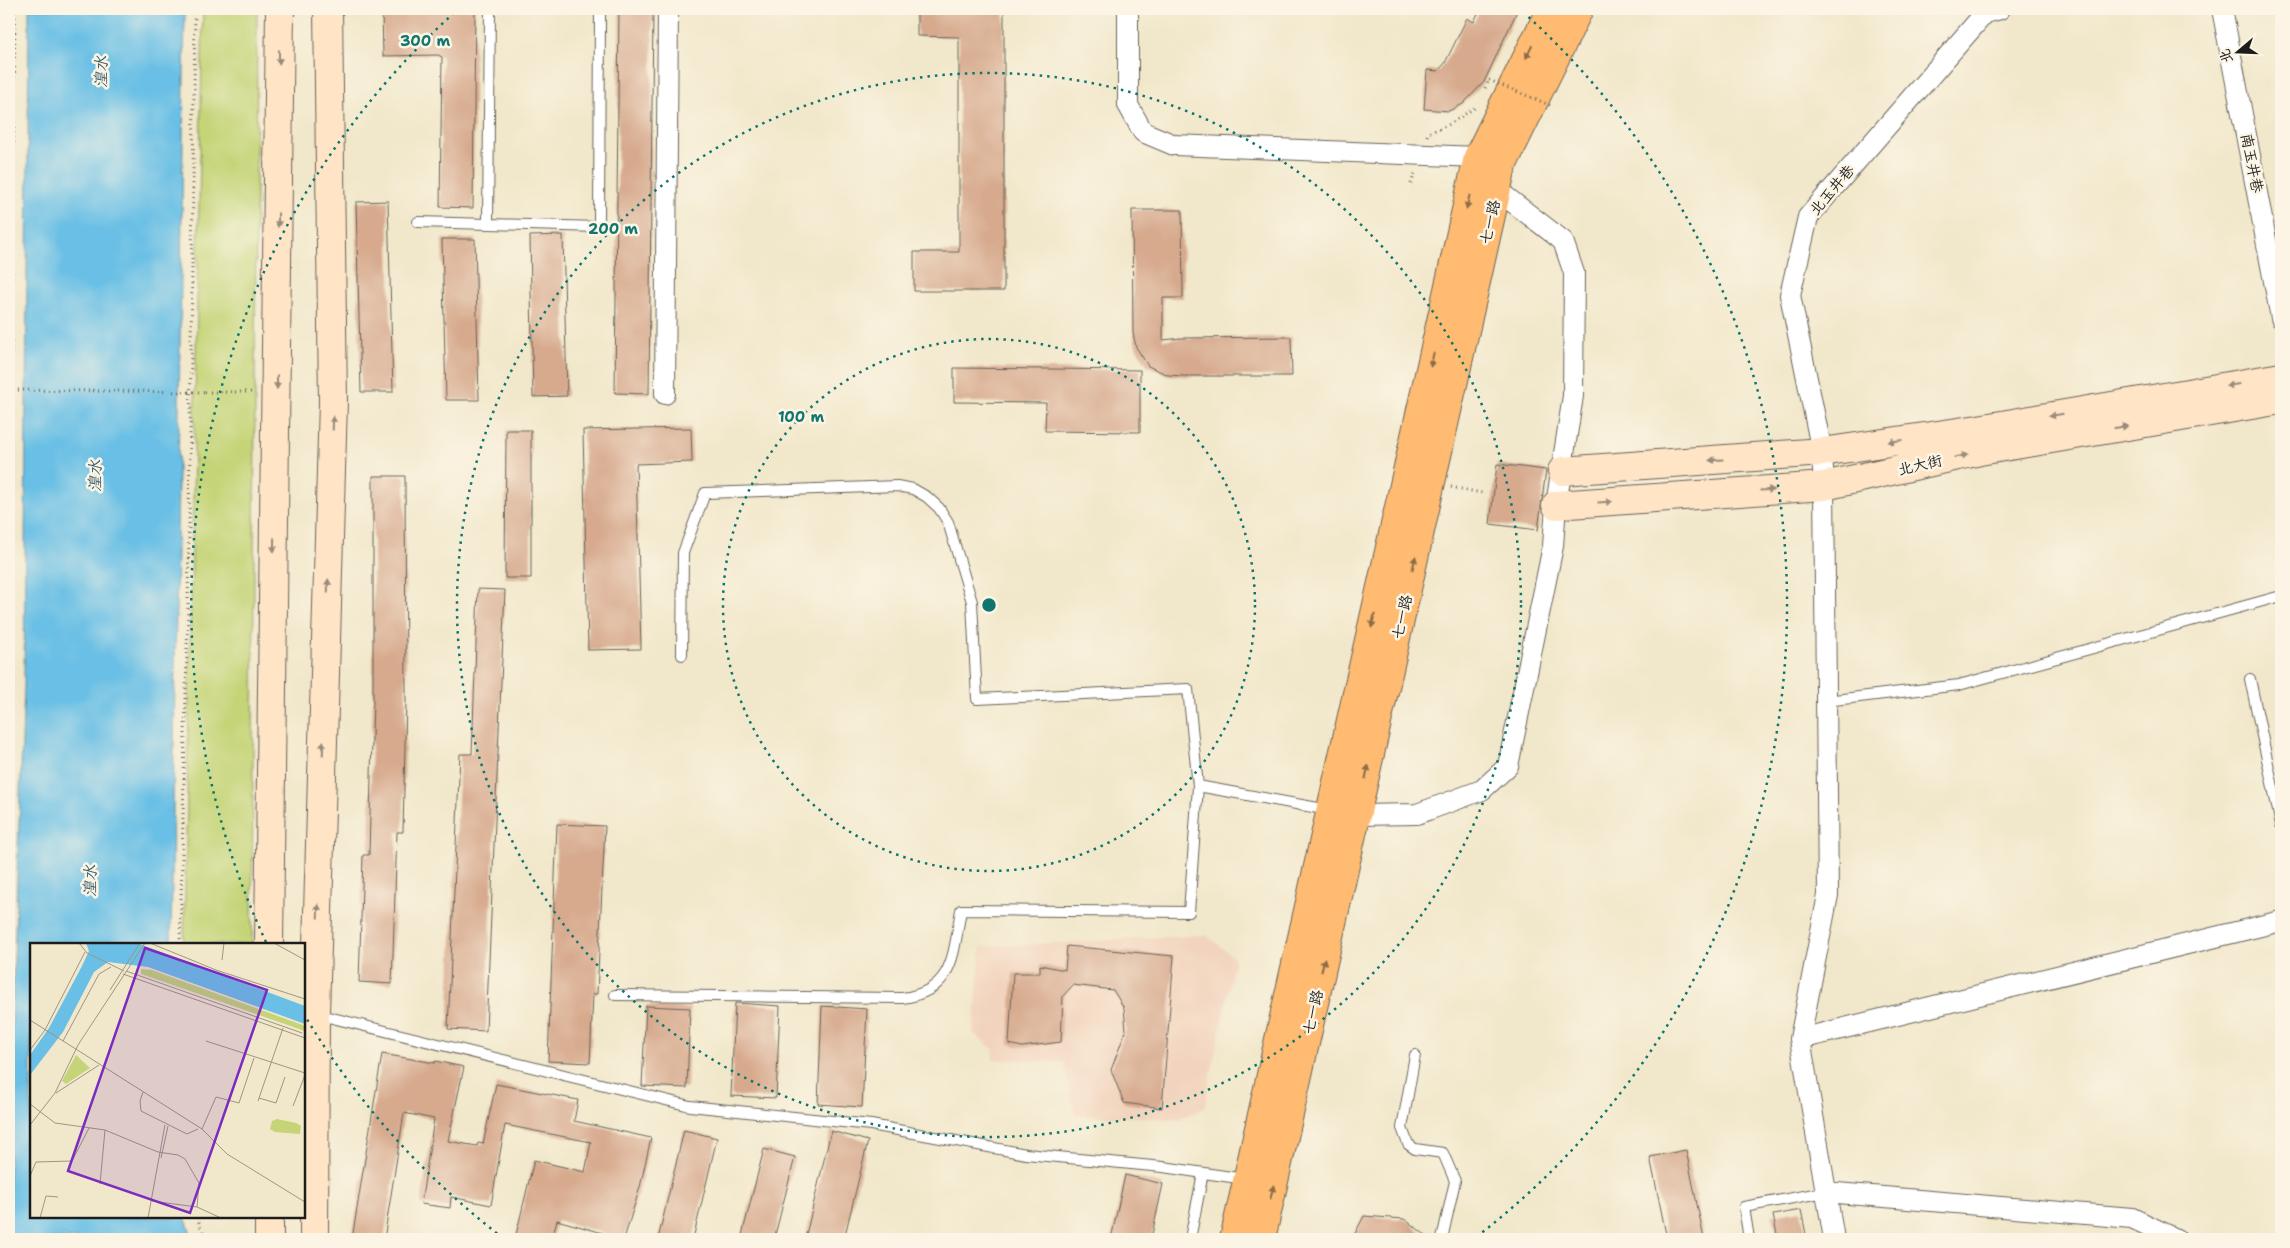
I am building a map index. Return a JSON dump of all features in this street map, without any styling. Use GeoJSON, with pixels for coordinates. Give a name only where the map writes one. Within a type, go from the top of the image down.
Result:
{"type":"FeatureCollection","features":[{"type":"Feature","properties":{"kind":"main road"},"geometry":{"type":"LineString","coordinates":[[269,943],[280,9]]}},
{"type":"Feature","properties":{"kind":"main road"},"geometry":{"type":"LineString","coordinates":[[314,1239],[315,1014],[333,402],[328,9]]}},
{"type":"Feature","properties":{"kind":"main road","name":"七一路"},"geometry":{"type":"LineString","coordinates":[[1234,1239],[1478,157],[1551,9]]}},
{"type":"Feature","properties":{"kind":"main road","name":"七一路"},"geometry":{"type":"LineString","coordinates":[[1261,1239],[1358,815],[1502,166],[1580,9]]}},
{"type":"Feature","properties":{"kind":"main road","name":"北大街"},"geometry":{"type":"LineString","coordinates":[[1562,471],[1822,452],[1978,429],[2281,377]]}},
{"type":"Feature","properties":{"kind":"main road","name":"北大街"},"geometry":{"type":"LineString","coordinates":[[1556,506],[1824,486],[1980,451],[2281,400]]}},
{"type":"Feature","properties":{"kind":"main road"},"geometry":{"type":"LineString","coordinates":[[269,1218],[269,1239]]}},
{"type":"Feature","properties":{"kind":"street"},"geometry":{"type":"LineString","coordinates":[[665,394],[668,9]]}},
{"type":"Feature","properties":{"kind":"street"},"geometry":{"type":"LineString","coordinates":[[1128,9],[1128,105],[1143,132],[1174,145],[1478,157]]}},
{"type":"Feature","properties":{"kind":"street","name":"北玉井巷"},"geometry":{"type":"LineString","coordinates":[[1800,1039],[1828,895],[1824,486],[1822,452],[1790,295],[1808,217],[1985,13],[2000,9]]}},
{"type":"Feature","properties":{"kind":"street","name":"南玉井巷"},"geometry":{"type":"LineString","coordinates":[[2222,9],[2281,318]]}},
{"type":"Feature","properties":{"kind":"street"},"geometry":{"type":"LineString","coordinates":[[1330,811],[1358,815],[1417,814],[1482,790],[1508,766],[1553,546],[1556,506],[1573,396],[1574,273],[1563,241],[1497,190]]}},
{"type":"Feature","properties":{"kind":"street"},"geometry":{"type":"LineString","coordinates":[[1834,1239],[1800,1039],[2281,921]]}},
{"type":"Feature","properties":{"kind":"street"},"geometry":{"type":"LineString","coordinates":[[1825,1192],[2132,1218],[2176,1239]]}},
{"type":"Feature","properties":{"kind":"lane"},"geometry":{"type":"LineString","coordinates":[[488,223],[490,9]]}},
{"type":"Feature","properties":{"kind":"lane"},"geometry":{"type":"LineString","coordinates":[[418,222],[599,227],[600,9]]}},
{"type":"Feature","properties":{"kind":"lane"},"geometry":{"type":"LineString","coordinates":[[615,996],[902,998],[919,996],[934,988],[945,976],[952,961],[961,910],[1189,912],[1198,786],[1188,689],[977,699],[972,602],[948,522],[933,502],[913,490],[897,486],[705,493],[683,553],[682,654]]}},
{"type":"Feature","properties":{"kind":"lane"},"geometry":{"type":"LineString","coordinates":[[1826,701],[1959,685],[2281,596]]}},
{"type":"Feature","properties":{"kind":"lane"},"geometry":{"type":"LineString","coordinates":[[2250,679],[2278,792],[2281,825]]}},
{"type":"Feature","properties":{"kind":"lane"},"geometry":{"type":"LineString","coordinates":[[1198,786],[1330,811]]}},
{"type":"Feature","properties":{"kind":"lane"},"geometry":{"type":"LineString","coordinates":[[315,1014],[690,1106],[871,1125],[1026,1154],[1163,1167],[1248,1180]]}},
{"type":"Feature","properties":{"kind":"lane"},"geometry":{"type":"LineString","coordinates":[[1415,1055],[1402,1128],[1408,1144],[1415,1149],[1443,1153],[1451,1168],[1455,1181],[1442,1239]]}},
{"type":"Feature","properties":{"kind":"lane"},"geometry":{"type":"LineString","coordinates":[[1190,1239],[1203,1173]]}},
{"type":"Feature","properties":{"kind":"lane"},"geometry":{"type":"LineString","coordinates":[[1749,1239],[1744,1207],[1825,1192]]}},
{"type":"Feature","properties":{"kind":"path"},"geometry":{"type":"LineString","coordinates":[[9,593],[16,9]]}},
{"type":"Feature","properties":{"kind":"path"},"geometry":{"type":"LineString","coordinates":[[180,943],[188,610],[195,9]]}},
{"type":"Feature","properties":{"kind":"path"},"geometry":{"type":"LineString","coordinates":[[1482,94],[1489,80],[1552,106]]}},
{"type":"Feature","properties":{"kind":"path"},"geometry":{"type":"LineString","coordinates":[[1411,184],[1428,133],[1448,125],[1476,108],[1479,101]]}},
{"type":"Feature","properties":{"kind":"path"},"geometry":{"type":"LineString","coordinates":[[11,390],[276,392]]}},
{"type":"Feature","properties":{"kind":"path"},"geometry":{"type":"LineString","coordinates":[[1431,483],[1482,493]]}},
{"type":"Feature","properties":{"kind":"path"},"geometry":{"type":"LineString","coordinates":[[197,1218],[205,1239]]}},
{"type":"Feature","properties":{"kind":"shaded area"},"geometry":{"type":"Polygon","coordinates":[[[1206,935],[1235,958],[1204,1108],[1179,1119],[1075,1115],[1064,1062],[992,1059],[994,1050],[973,1033],[981,947],[1206,935]]]}},
{"type":"Feature","properties":{"kind":"green space"},"geometry":{"type":"Polygon","coordinates":[[[203,9],[257,9],[252,943],[184,943],[203,9]]]}},
{"type":"Feature","properties":{"kind":"water","name":"湟水"},"geometry":{"type":"Polygon","coordinates":[[[29,9],[185,9],[171,943],[30,943],[30,1218],[185,1218],[193,1239],[9,1239],[9,1101],[24,686],[29,9]]]}},
{"type":"Feature","properties":{"kind":"building"},"geometry":{"type":"Polygon","coordinates":[[[382,9],[475,9],[473,208],[440,207],[442,57],[438,55],[383,56],[382,9]]]}},
{"type":"Feature","properties":{"kind":"building"},"geometry":{"type":"Polygon","coordinates":[[[619,9],[653,9],[649,394],[615,393],[619,9]]]}},
{"type":"Feature","properties":{"kind":"building"},"geometry":{"type":"Polygon","coordinates":[[[917,9],[1004,9],[1004,291],[914,291],[914,252],[959,252],[959,37],[917,36],[917,9]]]}},
{"type":"Feature","properties":{"kind":"building"},"geometry":{"type":"Polygon","coordinates":[[[1480,9],[1518,9],[1484,82],[1463,104],[1449,111],[1424,109],[1427,70],[1438,71],[1445,63],[1467,18],[1474,22],[1480,9]]]}},
{"type":"Feature","properties":{"kind":"building"},"geometry":{"type":"Polygon","coordinates":[[[388,201],[393,392],[361,392],[356,202],[388,201]]]}},
{"type":"Feature","properties":{"kind":"building"},"geometry":{"type":"Polygon","coordinates":[[[1132,210],[1182,210],[1183,298],[1163,298],[1163,340],[1182,338],[1291,337],[1292,376],[1168,375],[1148,366],[1136,347],[1133,333],[1132,210]]]}},
{"type":"Feature","properties":{"kind":"building"},"geometry":{"type":"Polygon","coordinates":[[[563,235],[567,396],[533,397],[530,236],[563,235]]]}},
{"type":"Feature","properties":{"kind":"building"},"geometry":{"type":"Polygon","coordinates":[[[442,239],[475,239],[479,400],[446,400],[442,239]]]}},
{"type":"Feature","properties":{"kind":"building"},"geometry":{"type":"Polygon","coordinates":[[[954,368],[1140,370],[1140,432],[1045,431],[1046,403],[954,402],[954,368]]]}},
{"type":"Feature","properties":{"kind":"building"},"geometry":{"type":"Polygon","coordinates":[[[691,428],[692,462],[636,464],[641,649],[588,650],[583,430],[691,428]]]}},
{"type":"Feature","properties":{"kind":"building"},"geometry":{"type":"Polygon","coordinates":[[[506,430],[531,430],[531,578],[505,578],[506,430]]]}},
{"type":"Feature","properties":{"kind":"building"},"geometry":{"type":"Polygon","coordinates":[[[1497,464],[1546,470],[1538,530],[1490,524],[1497,464]]]}},
{"type":"Feature","properties":{"kind":"building"},"geometry":{"type":"Polygon","coordinates":[[[373,476],[405,476],[406,700],[403,832],[397,832],[392,984],[359,982],[363,855],[369,855],[373,699],[373,476]]]}},
{"type":"Feature","properties":{"kind":"building"},"geometry":{"type":"Polygon","coordinates":[[[478,589],[505,590],[486,1031],[448,1029],[460,754],[472,754],[478,589]]]}},
{"type":"Feature","properties":{"kind":"building"},"geometry":{"type":"Polygon","coordinates":[[[557,824],[605,826],[597,994],[593,994],[590,1063],[548,1061],[557,824]]]}},
{"type":"Feature","properties":{"kind":"building"},"geometry":{"type":"Polygon","coordinates":[[[1067,946],[1174,956],[1162,1108],[1124,1103],[1111,1070],[1126,1030],[1124,1008],[1113,990],[1073,985],[1063,996],[1061,1042],[1022,1047],[1009,1044],[1013,973],[1040,973],[1040,965],[1065,970],[1067,946]]]}},
{"type":"Feature","properties":{"kind":"building"},"geometry":{"type":"Polygon","coordinates":[[[735,1003],[780,1006],[776,1098],[731,1096],[735,1003]]]}},
{"type":"Feature","properties":{"kind":"building"},"geometry":{"type":"Polygon","coordinates":[[[646,1006],[690,1008],[687,1088],[642,1086],[646,1006]]]}},
{"type":"Feature","properties":{"kind":"building"},"geometry":{"type":"Polygon","coordinates":[[[822,1006],[867,1009],[862,1107],[818,1104],[822,1006]]]}},
{"type":"Feature","properties":{"kind":"building"},"geometry":{"type":"Polygon","coordinates":[[[382,1054],[464,1067],[448,1141],[477,1146],[478,1143],[483,1144],[496,1084],[578,1100],[574,1121],[651,1138],[640,1187],[624,1239],[557,1220],[552,1239],[515,1239],[534,1160],[585,1172],[591,1142],[505,1125],[491,1205],[451,1197],[450,1208],[421,1204],[434,1119],[404,1113],[384,1239],[352,1239],[382,1054]]]}},
{"type":"Feature","properties":{"kind":"building"},"geometry":{"type":"Polygon","coordinates":[[[684,1130],[717,1138],[693,1239],[658,1239],[684,1130]]]}},
{"type":"Feature","properties":{"kind":"building"},"geometry":{"type":"Polygon","coordinates":[[[831,1131],[868,1141],[844,1239],[805,1239],[831,1131]]]}},
{"type":"Feature","properties":{"kind":"building"},"geometry":{"type":"Polygon","coordinates":[[[764,1149],[795,1157],[774,1239],[741,1239],[764,1149]]]}},
{"type":"Feature","properties":{"kind":"building"},"geometry":{"type":"Polygon","coordinates":[[[1686,1150],[1704,1239],[1667,1239],[1650,1157],[1686,1150]]]}},
{"type":"Feature","properties":{"kind":"building"},"geometry":{"type":"Polygon","coordinates":[[[1125,1175],[1163,1184],[1151,1239],[1111,1239],[1125,1175]]]}},
{"type":"Feature","properties":{"kind":"building"},"geometry":{"type":"Polygon","coordinates":[[[1801,1210],[1807,1239],[1778,1239],[1773,1215],[1801,1210]]]}},
{"type":"Feature","properties":{"kind":"building"},"geometry":{"type":"Polygon","coordinates":[[[1364,1216],[1404,1219],[1431,1239],[1352,1239],[1364,1216]]]}}]}
